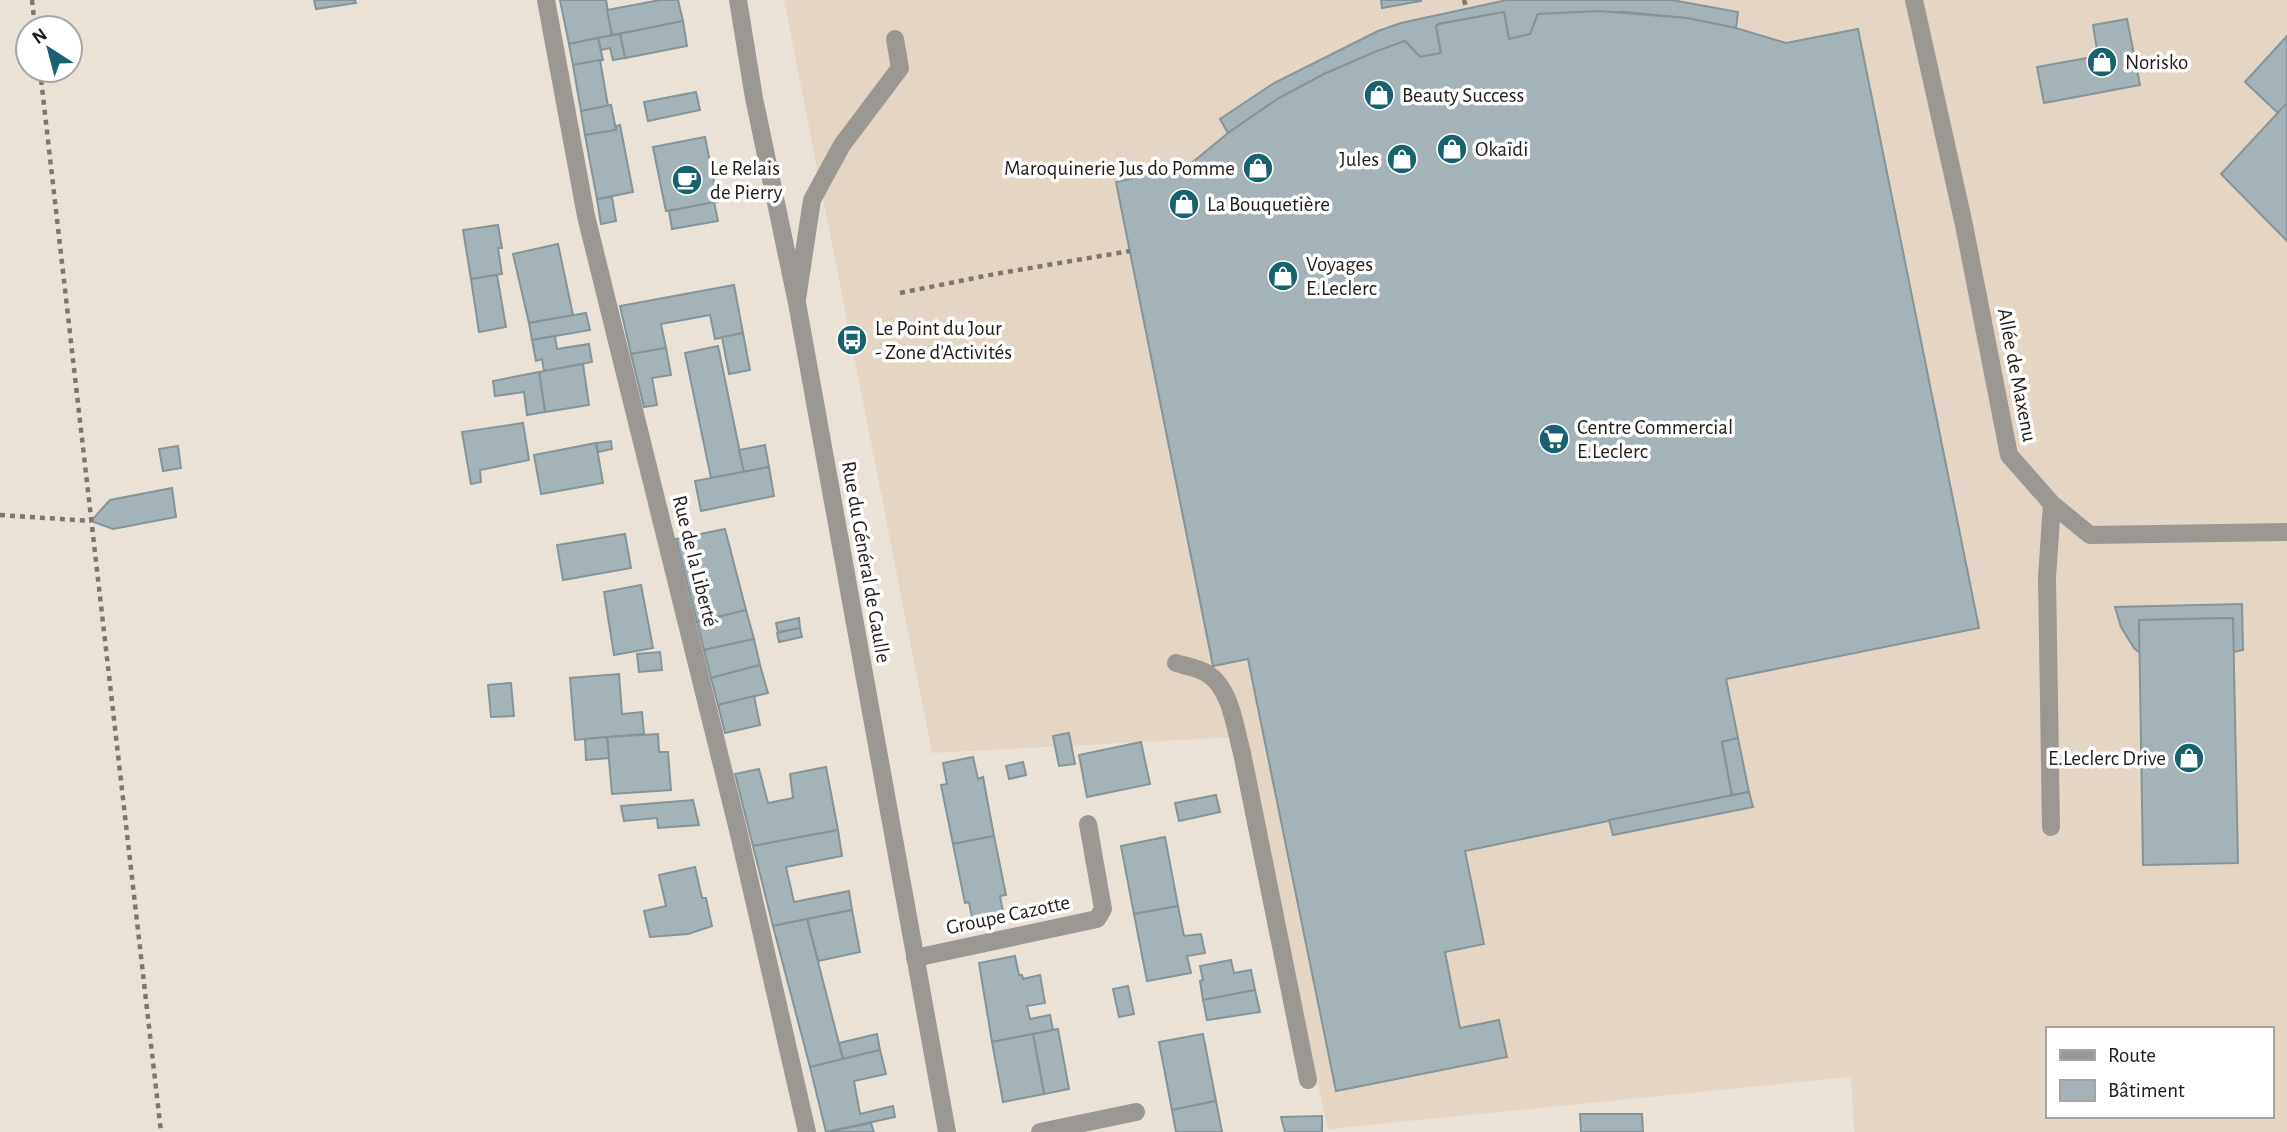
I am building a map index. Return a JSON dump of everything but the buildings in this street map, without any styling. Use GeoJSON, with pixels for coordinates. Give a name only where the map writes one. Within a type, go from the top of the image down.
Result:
{"type":"FeatureCollection","features":[{"type":"Feature","properties":{"kind":"street","name":"Rue de la Liberté"},"geometry":{"type":"LineString","coordinates":[[546,0],[586,216],[739,834],[807,1132]]}},
{"type":"Feature","properties":{"kind":"street","name":"Rue du Général de Gaulle"},"geometry":{"type":"LineString","coordinates":[[738,0],[754,98],[797,303],[947,1132]]}},
{"type":"Feature","properties":{"kind":"street","name":"Allée de Maxenu"},"geometry":{"type":"LineString","coordinates":[[1913,0],[1964,225],[2009,455],[2052,504],[2090,535],[2287,532]]}},
{"type":"Feature","properties":{"kind":"street"},"geometry":{"type":"LineString","coordinates":[[797,303],[812,200],[842,145],[900,68],[895,39]]}},
{"type":"Feature","properties":{"kind":"street"},"geometry":{"type":"LineString","coordinates":[[2051,827],[2047,577],[2052,504]]}},
{"type":"Feature","properties":{"kind":"street"},"geometry":{"type":"LineString","coordinates":[[1176,663],[1206,672],[1216,680],[1227,700],[1242,753],[1308,1080]]}},
{"type":"Feature","properties":{"kind":"street","name":"Groupe Cazotte"},"geometry":{"type":"LineString","coordinates":[[915,958],[1097,919],[1103,909],[1088,824]]}},
{"type":"Feature","properties":{"kind":"street"},"geometry":{"type":"LineString","coordinates":[[1040,1132],[1136,1112]]}},
{"type":"Feature","properties":{"kind":"path"},"geometry":{"type":"LineString","coordinates":[[1464,0],[1466,7]]}},
{"type":"Feature","properties":{"kind":"path"},"geometry":{"type":"LineString","coordinates":[[42,84],[161,1132]]}},
{"type":"Feature","properties":{"kind":"path"},"geometry":{"type":"LineString","coordinates":[[900,293],[1130,251]]}},
{"type":"Feature","properties":{"kind":"path"},"geometry":{"type":"LineString","coordinates":[[0,515],[91,521]]}},
{"type":"Feature","properties":{"kind":"shaded area"},"geometry":{"type":"Polygon","coordinates":[[[784,0],[2287,0],[2287,1132],[1854,1132],[1851,1077],[1328,1129],[1239,737],[932,753],[784,0]]]}},
{"type":"Feature","properties":{"kind":"place","name":"Norisko"},"geometry":{"type":"Point","coordinates":[2102,62]}},
{"type":"Feature","properties":{"kind":"place","name":"Beauty Success"},"geometry":{"type":"Point","coordinates":[1379,95]}},
{"type":"Feature","properties":{"kind":"place","name":"Okaïdi"},"geometry":{"type":"Point","coordinates":[1452,149]}},
{"type":"Feature","properties":{"kind":"place","name":"Jules"},"geometry":{"type":"Point","coordinates":[1402,159]}},
{"type":"Feature","properties":{"kind":"place","name":"Maroquinerie Jus do Pomme"},"geometry":{"type":"Point","coordinates":[1258,168]}},
{"type":"Feature","properties":{"kind":"place","name":"Le Relais de Pierry"},"geometry":{"type":"Point","coordinates":[687,180]}},
{"type":"Feature","properties":{"kind":"place","name":"La Bouquetière"},"geometry":{"type":"Point","coordinates":[1184,204]}},
{"type":"Feature","properties":{"kind":"place","name":"Voyages E.Leclerc"},"geometry":{"type":"Point","coordinates":[1283,276]}},
{"type":"Feature","properties":{"kind":"place","name":"Le Point du Jour - Zone d'Activités"},"geometry":{"type":"Point","coordinates":[852,340]}},
{"type":"Feature","properties":{"kind":"place","name":"Centre Commercial E.Leclerc"},"geometry":{"type":"Point","coordinates":[1554,439]}},
{"type":"Feature","properties":{"kind":"place","name":"E.Leclerc Drive"},"geometry":{"type":"Point","coordinates":[2189,758]}}]}
